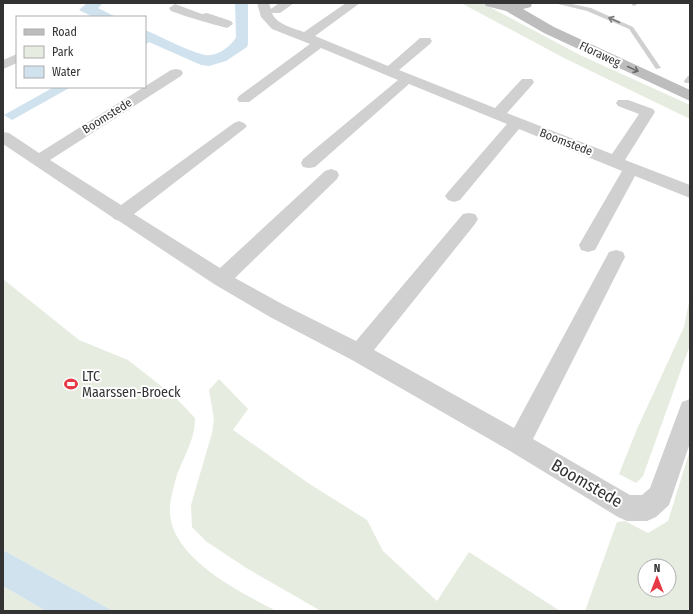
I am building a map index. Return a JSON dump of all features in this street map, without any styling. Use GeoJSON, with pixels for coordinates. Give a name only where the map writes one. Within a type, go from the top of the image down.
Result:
{"type":"FeatureCollection","features":[{"type":"Feature","properties":{"kind":"main road"},"geometry":{"type":"LineString","coordinates":[[491,3],[521,5]]}},
{"type":"Feature","properties":{"kind":"main road","name":"Floraweg"},"geometry":{"type":"LineString","coordinates":[[521,5],[555,23],[689,80]]}},
{"type":"Feature","properties":{"kind":"main road","name":"Floraweg"},"geometry":{"type":"LineString","coordinates":[[521,5],[549,30],[690,96]]}},
{"type":"Feature","properties":{"kind":"street","name":"Boomstede"},"geometry":{"type":"LineString","coordinates":[[263,3],[267,17],[277,26],[304,38],[690,192]]}},
{"type":"Feature","properties":{"kind":"street"},"geometry":{"type":"LineString","coordinates":[[276,10],[288,3]]}},
{"type":"Feature","properties":{"kind":"street"},"geometry":{"type":"LineString","coordinates":[[304,38],[354,3]]}},
{"type":"Feature","properties":{"kind":"street"},"geometry":{"type":"LineString","coordinates":[[173,8],[201,18],[207,17],[227,24]]}},
{"type":"Feature","properties":{"kind":"street"},"geometry":{"type":"LineString","coordinates":[[389,72],[425,41]]}},
{"type":"Feature","properties":{"kind":"street"},"geometry":{"type":"LineString","coordinates":[[244,99],[318,44]]}},
{"type":"Feature","properties":{"kind":"street"},"geometry":{"type":"LineString","coordinates":[[3,65],[16,58]]}},
{"type":"Feature","properties":{"kind":"street","name":"Boomstede"},"geometry":{"type":"LineString","coordinates":[[39,160],[176,73]]}},
{"type":"Feature","properties":{"kind":"street"},"geometry":{"type":"LineString","coordinates":[[309,163],[407,79]]}},
{"type":"Feature","properties":{"kind":"street"},"geometry":{"type":"LineString","coordinates":[[497,115],[527,82]]}},
{"type":"Feature","properties":{"kind":"street"},"geometry":{"type":"LineString","coordinates":[[588,245],[648,112],[624,103]]}},
{"type":"Feature","properties":{"kind":"street"},"geometry":{"type":"LineString","coordinates":[[454,196],[516,123]]}},
{"type":"Feature","properties":{"kind":"street"},"geometry":{"type":"LineString","coordinates":[[120,215],[239,126]]}},
{"type":"Feature","properties":{"kind":"street","name":"Boomstede"},"geometry":{"type":"LineString","coordinates":[[3,137],[120,215],[220,279],[359,353],[518,443],[627,508],[647,508],[660,496],[690,409]]}},
{"type":"Feature","properties":{"kind":"street"},"geometry":{"type":"LineString","coordinates":[[220,279],[332,175]]}},
{"type":"Feature","properties":{"kind":"street"},"geometry":{"type":"LineString","coordinates":[[359,353],[469,219]]}},
{"type":"Feature","properties":{"kind":"street"},"geometry":{"type":"LineString","coordinates":[[518,443],[616,257]]}},
{"type":"Feature","properties":{"kind":"lane"},"geometry":{"type":"LineString","coordinates":[[557,3],[589,9],[631,28],[658,68]]}},
{"type":"Feature","properties":{"kind":"green space"},"geometry":{"type":"Polygon","coordinates":[[[461,3],[482,3],[580,55],[690,105],[690,119],[564,58],[461,3]]]}},
{"type":"Feature","properties":{"kind":"green space"},"geometry":{"type":"Polygon","coordinates":[[[3,279],[79,340],[128,360],[175,397],[195,418],[191,442],[176,478],[170,505],[172,523],[179,540],[192,556],[207,570],[243,593],[276,611],[113,611],[3,550],[3,279]]]}},
{"type":"Feature","properties":{"kind":"green space"},"geometry":{"type":"Polygon","coordinates":[[[690,297],[690,345],[643,476],[636,483],[619,474],[637,429],[684,327],[690,297]]]}},
{"type":"Feature","properties":{"kind":"green space"},"geometry":{"type":"Polygon","coordinates":[[[219,379],[248,409],[233,430],[308,483],[367,520],[383,551],[437,601],[469,552],[560,611],[321,611],[248,569],[207,542],[192,527],[191,505],[212,433],[214,419],[209,390],[219,379]]]}},
{"type":"Feature","properties":{"kind":"green space"},"geometry":{"type":"Polygon","coordinates":[[[690,450],[690,605],[688,611],[585,611],[617,522],[625,521],[648,533],[668,521],[690,450]]]}},
{"type":"Feature","properties":{"kind":"green space"},"geometry":{"type":"Polygon","coordinates":[[[3,586],[46,611],[3,611],[3,586]]]}},
{"type":"Feature","properties":{"kind":"water"},"geometry":{"type":"Polygon","coordinates":[[[87,3],[103,3],[98,8],[114,16],[91,16],[79,10],[87,3]]]}},
{"type":"Feature","properties":{"kind":"water"},"geometry":{"type":"Polygon","coordinates":[[[235,3],[248,3],[247,47],[226,61],[209,66],[201,65],[149,42],[146,44],[146,30],[184,48],[200,54],[210,55],[219,53],[231,44],[236,37],[235,3]]]}},
{"type":"Feature","properties":{"kind":"water"},"geometry":{"type":"Polygon","coordinates":[[[52,88],[69,88],[12,120],[4,115],[52,88]]]}},
{"type":"Feature","properties":{"kind":"water"},"geometry":{"type":"Polygon","coordinates":[[[3,550],[113,611],[46,611],[3,586],[3,550]]]}},
{"type":"Feature","properties":{"kind":"place","name":"LTC Maarssen-Broeck"},"geometry":{"type":"Point","coordinates":[71,384]}}]}
